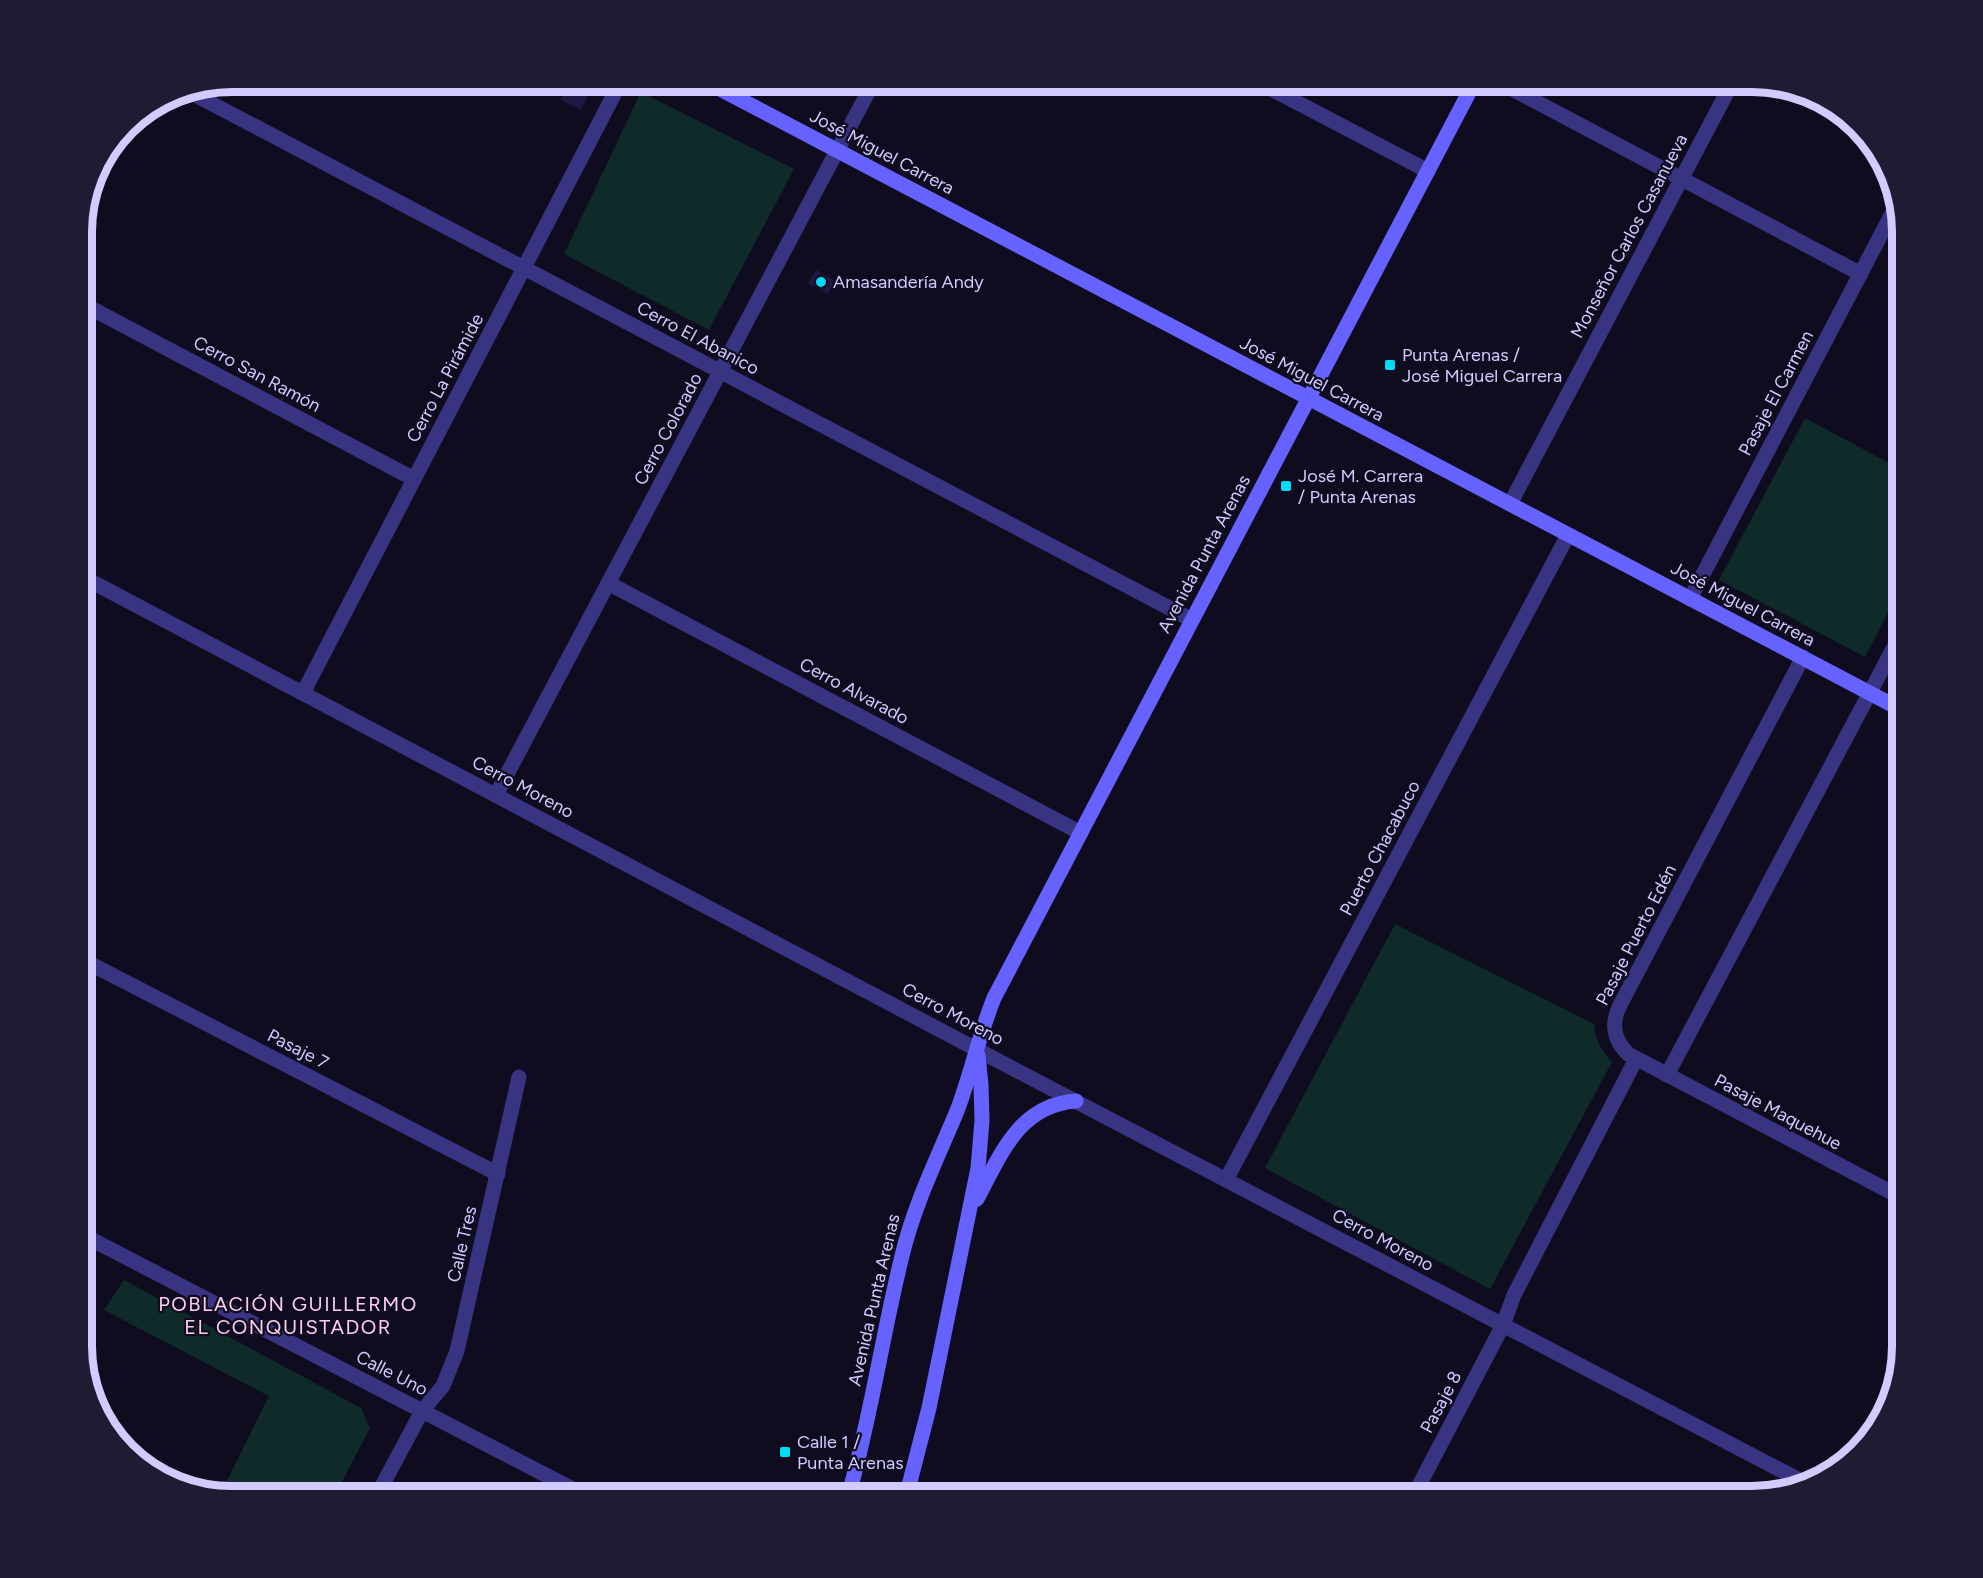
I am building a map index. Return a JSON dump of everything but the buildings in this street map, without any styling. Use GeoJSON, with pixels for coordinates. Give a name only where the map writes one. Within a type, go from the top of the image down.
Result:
{"type":"FeatureCollection","features":[{"type":"Feature","properties":{"kind":"main road","name":"José Miguel Carrera"},"geometry":{"type":"LineString","coordinates":[[726,92],[1892,705]]}},
{"type":"Feature","properties":{"kind":"main road","name":"Avenida Punta Arenas"},"geometry":{"type":"LineString","coordinates":[[850,1486],[910,1224],[957,1109],[994,998],[1469,92]]}},
{"type":"Feature","properties":{"kind":"main road","name":"Avenida Punta Arenas"},"geometry":{"type":"LineString","coordinates":[[909,1486],[929,1408],[978,1168],[982,1121],[977,1049]]}},
{"type":"Feature","properties":{"kind":"main road"},"geometry":{"type":"LineString","coordinates":[[969,1215],[992,1170],[1026,1120],[1051,1105],[1076,1101]]}},
{"type":"Feature","properties":{"kind":"street","name":"Cerro La Pirámide"},"geometry":{"type":"LineString","coordinates":[[303,693],[615,92]]}},
{"type":"Feature","properties":{"kind":"street","name":"Cerro Colorado"},"geometry":{"type":"LineString","coordinates":[[496,795],[868,92]]}},
{"type":"Feature","properties":{"kind":"street"},"geometry":{"type":"LineString","coordinates":[[1277,92],[1428,171]]}},
{"type":"Feature","properties":{"kind":"street"},"geometry":{"type":"LineString","coordinates":[[1518,92],[1861,274]]}},
{"type":"Feature","properties":{"kind":"street","name":"Monseñor Carlos Casanueva"},"geometry":{"type":"LineString","coordinates":[[1510,504],[1727,92]]}},
{"type":"Feature","properties":{"kind":"street","name":"Cerro El Abanico"},"geometry":{"type":"LineString","coordinates":[[197,96],[1192,620]]}},
{"type":"Feature","properties":{"kind":"street","name":"Pasaje El Carmen"},"geometry":{"type":"LineString","coordinates":[[1690,599],[1890,217]]}},
{"type":"Feature","properties":{"kind":"street","name":"Cerro San Ramón"},"geometry":{"type":"LineString","coordinates":[[92,309],[414,479]]}},
{"type":"Feature","properties":{"kind":"street","name":"Puerto Chacabuco"},"geometry":{"type":"LineString","coordinates":[[1226,1180],[1568,535]]}},
{"type":"Feature","properties":{"kind":"street","name":"Cerro Moreno"},"geometry":{"type":"LineString","coordinates":[[92,582],[1798,1479]]}},
{"type":"Feature","properties":{"kind":"street","name":"Cerro Alvarado"},"geometry":{"type":"LineString","coordinates":[[609,583],[1081,833]]}},
{"type":"Feature","properties":{"kind":"street"},"geometry":{"type":"LineString","coordinates":[[1667,1075],[1892,651]]}},
{"type":"Feature","properties":{"kind":"street","name":"Pasaje Puerto Edén"},"geometry":{"type":"LineString","coordinates":[[1636,1059],[1628,1054],[1616,1039],[1615,1017],[1803,657]]}},
{"type":"Feature","properties":{"kind":"street","name":"Pasaje 7"},"geometry":{"type":"LineString","coordinates":[[92,965],[498,1174]]}},
{"type":"Feature","properties":{"kind":"street"},"geometry":{"type":"LineString","coordinates":[[1503,1325],[1514,1295],[1636,1059]]}},
{"type":"Feature","properties":{"kind":"street","name":"Pasaje Maquehue"},"geometry":{"type":"LineString","coordinates":[[1636,1059],[1892,1193]]}},
{"type":"Feature","properties":{"kind":"street","name":"Calle Tres"},"geometry":{"type":"LineString","coordinates":[[382,1486],[422,1411],[443,1386],[457,1351],[519,1077]]}},
{"type":"Feature","properties":{"kind":"street","name":"Calle Uno"},"geometry":{"type":"LineString","coordinates":[[92,1240],[567,1486]]}},
{"type":"Feature","properties":{"kind":"street","name":"Pasaje 8"},"geometry":{"type":"LineString","coordinates":[[1419,1486],[1503,1325]]}},
{"type":"Feature","properties":{"kind":"green space"},"geometry":{"type":"Polygon","coordinates":[[[641,92],[794,169],[709,330],[564,254],[641,92]]]}},
{"type":"Feature","properties":{"kind":"green space"},"geometry":{"type":"Polygon","coordinates":[[[1805,418],[1892,465],[1892,605],[1865,657],[1719,580],[1805,418]]]}},
{"type":"Feature","properties":{"kind":"green space"},"geometry":{"type":"Polygon","coordinates":[[[1395,924],[1594,1024],[1599,1044],[1612,1062],[1490,1289],[1265,1168],[1395,924]]]}},
{"type":"Feature","properties":{"kind":"green space"},"geometry":{"type":"Polygon","coordinates":[[[124,1280],[361,1408],[370,1428],[340,1486],[225,1486],[269,1396],[104,1310],[124,1280]]]}},
{"type":"Feature","properties":{"kind":"place","name":"Amasandería Andy"},"geometry":{"type":"Point","coordinates":[821,282]}},
{"type":"Feature","properties":{"kind":"place","name":"Punta Arenas / José Miguel Carrera"},"geometry":{"type":"Point","coordinates":[1390,365]}},
{"type":"Feature","properties":{"kind":"place","name":"José M. Carrera / Punta Arenas"},"geometry":{"type":"Point","coordinates":[1286,486]}},
{"type":"Feature","properties":{"kind":"place","name":"Calle 1 / Punta Arenas"},"geometry":{"type":"Point","coordinates":[785,1452]}},
{"type":"Feature","properties":{"kind":"district","name":"POBLACIÓN GUILLERMO EL CONQUISTADOR"},"geometry":{"type":"Point","coordinates":[288,1316]}}]}
